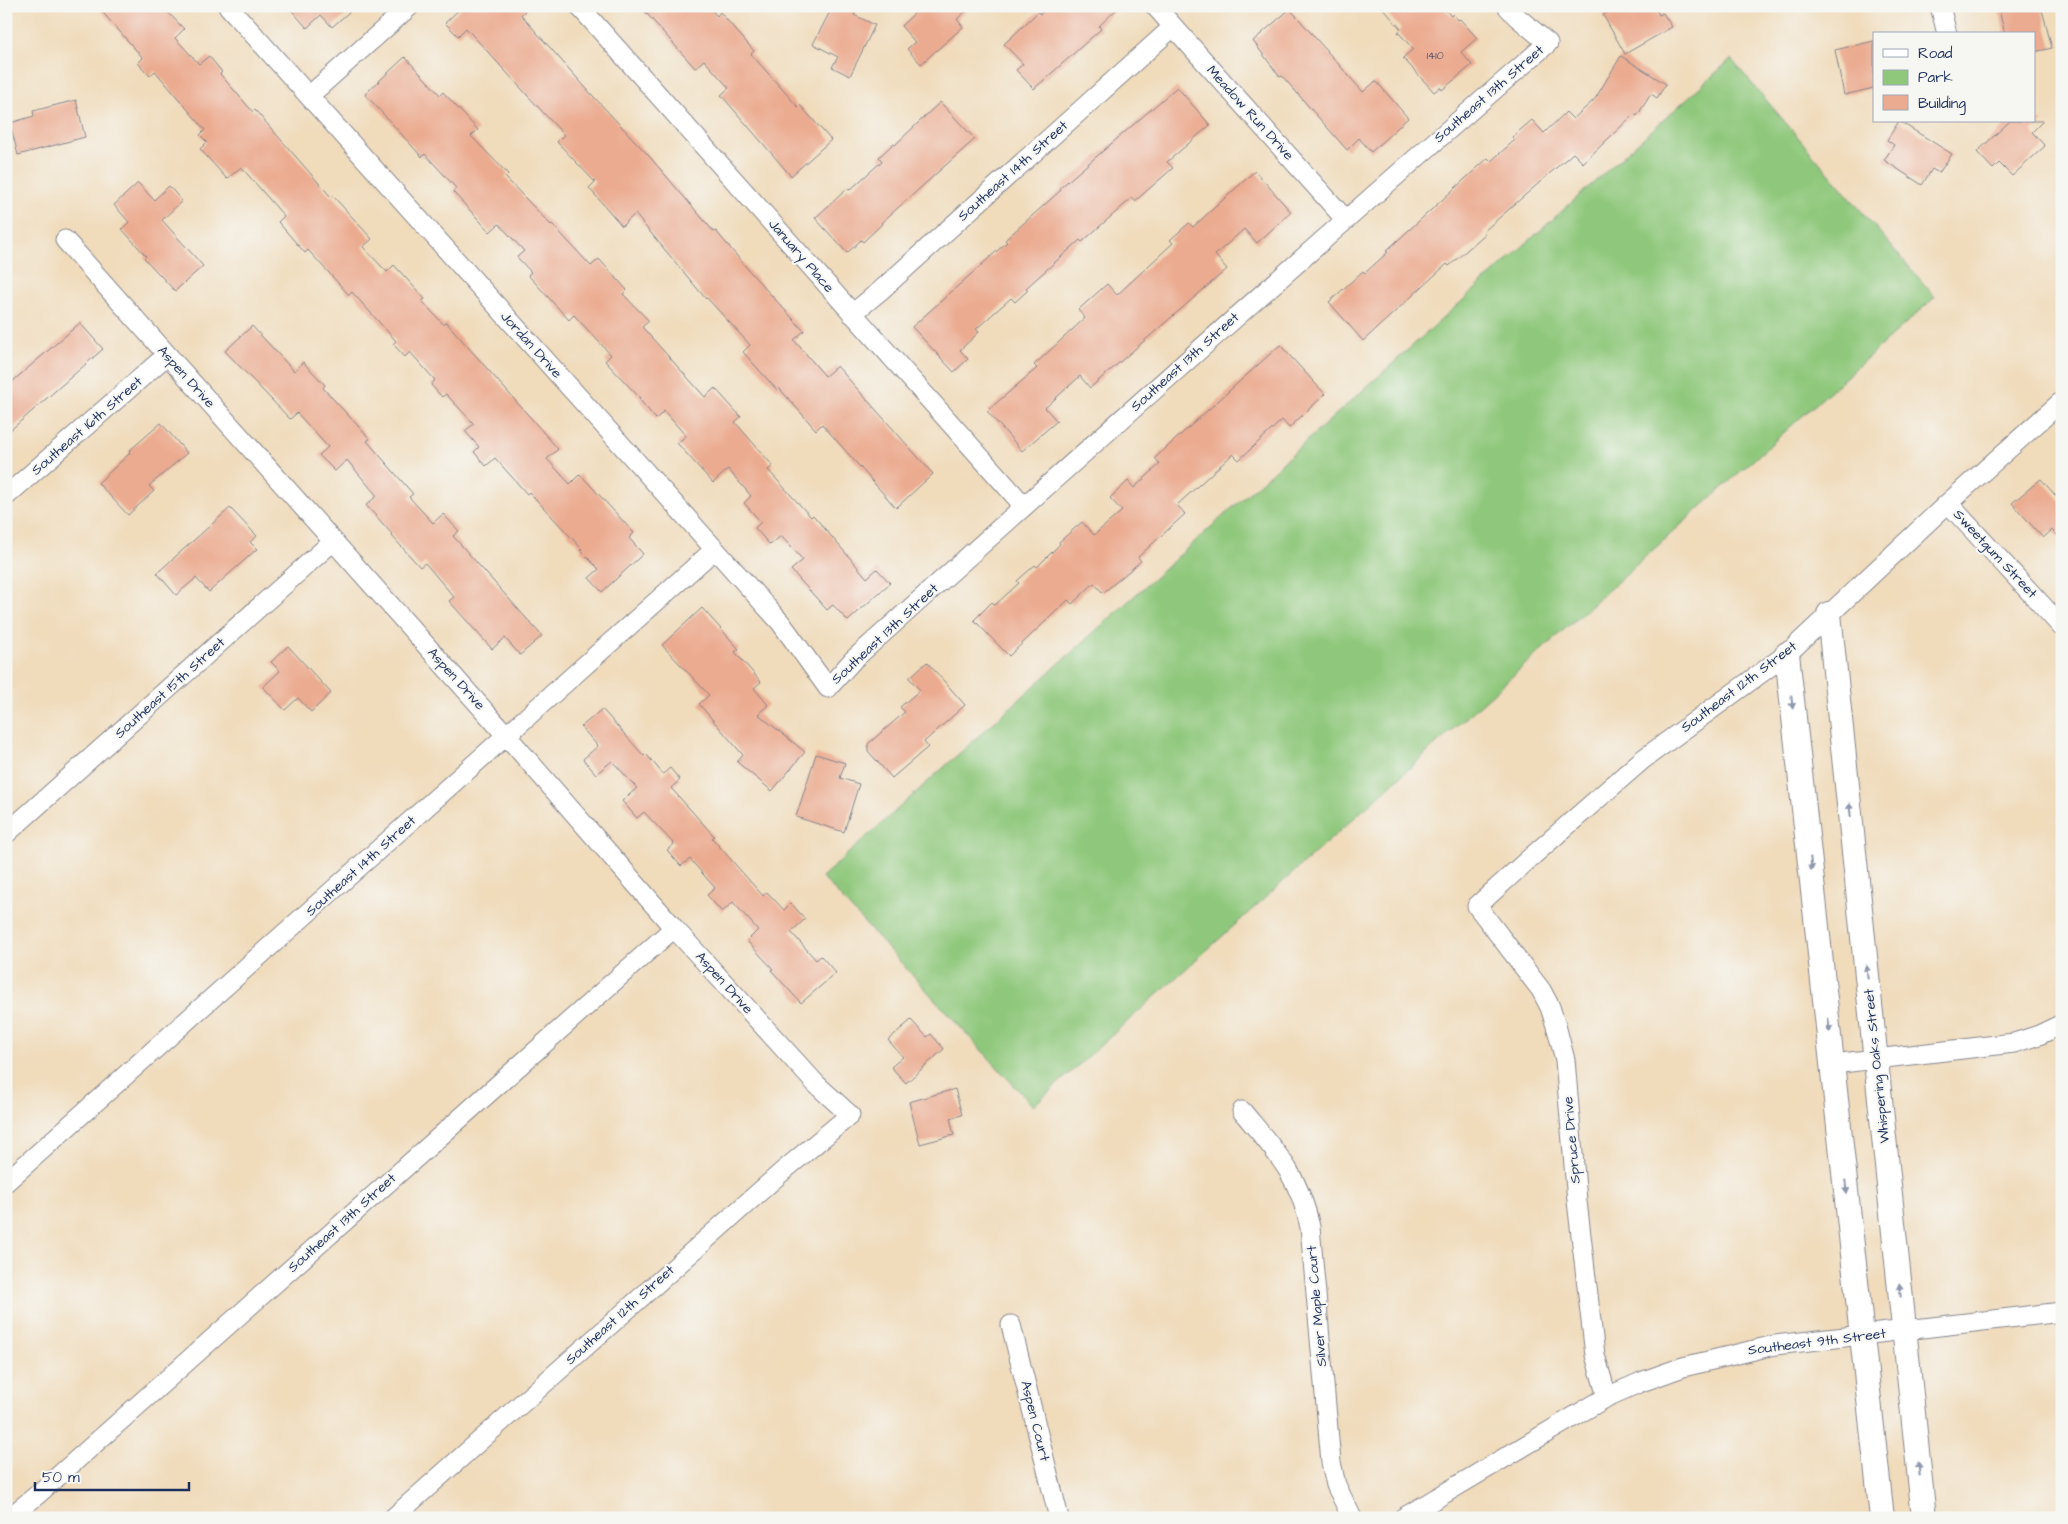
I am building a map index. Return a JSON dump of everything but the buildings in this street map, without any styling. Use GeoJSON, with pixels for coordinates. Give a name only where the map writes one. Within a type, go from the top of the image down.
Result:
{"type":"FeatureCollection","features":[{"type":"Feature","properties":{"kind":"street","name":"Jordan Drive"},"geometry":{"type":"LineString","coordinates":[[228,6],[781,623],[828,688]]}},
{"type":"Feature","properties":{"kind":"street"},"geometry":{"type":"LineString","coordinates":[[308,96],[410,6]]}},
{"type":"Feature","properties":{"kind":"street","name":"January Place"},"geometry":{"type":"LineString","coordinates":[[579,6],[1024,506]]}},
{"type":"Feature","properties":{"kind":"street","name":"Meadow Run Drive"},"geometry":{"type":"LineString","coordinates":[[1155,6],[1345,219]]}},
{"type":"Feature","properties":{"kind":"street","name":"Southeast 13th Street"},"geometry":{"type":"LineString","coordinates":[[828,688],[853,660],[1024,506],[1345,219],[1548,43],[1507,6]]}},
{"type":"Feature","properties":{"kind":"street"},"geometry":{"type":"LineString","coordinates":[[1940,6],[1946,32]]}},
{"type":"Feature","properties":{"kind":"street","name":"Southeast 14th Street"},"geometry":{"type":"LineString","coordinates":[[852,314],[880,291],[1173,27]]}},
{"type":"Feature","properties":{"kind":"street","name":"Aspen Drive"},"geometry":{"type":"LineString","coordinates":[[65,240],[332,542],[506,735],[674,928],[816,1084],[850,1115]]}},
{"type":"Feature","properties":{"kind":"street","name":"Southeast 16th Street"},"geometry":{"type":"LineString","coordinates":[[6,496],[167,355]]}},
{"type":"Feature","properties":{"kind":"street","name":"Southeast 12th Street"},"geometry":{"type":"LineString","coordinates":[[1478,906],[1642,760],[1787,654],[1948,503],[2062,400]]}},
{"type":"Feature","properties":{"kind":"street","name":"Sweetgum Street"},"geometry":{"type":"LineString","coordinates":[[1948,503],[2062,626]]}},
{"type":"Feature","properties":{"kind":"street","name":"Southeast 15th Street"},"geometry":{"type":"LineString","coordinates":[[6,834],[332,542]]}},
{"type":"Feature","properties":{"kind":"street","name":"Southeast 14th Street"},"geometry":{"type":"LineString","coordinates":[[6,1182],[714,550]]}},
{"type":"Feature","properties":{"kind":"street","name":"Whispering Oaks Street"},"geometry":{"type":"LineString","coordinates":[[1829,614],[1924,1518]]}},
{"type":"Feature","properties":{"kind":"street"},"geometry":{"type":"LineString","coordinates":[[1787,654],[1882,1518]]}},
{"type":"Feature","properties":{"kind":"street","name":"Spruce Drive"},"geometry":{"type":"LineString","coordinates":[[1478,906],[1541,990],[1558,1029],[1564,1060],[1577,1201],[1595,1355],[1607,1397]]}},
{"type":"Feature","properties":{"kind":"street","name":"Southeast 13th Street"},"geometry":{"type":"LineString","coordinates":[[9,1518],[44,1489],[674,928]]}},
{"type":"Feature","properties":{"kind":"street"},"geometry":{"type":"LineString","coordinates":[[1833,1064],[2014,1043],[2039,1035],[2062,1024]]}},
{"type":"Feature","properties":{"kind":"street","name":"Silver Maple Court"},"geometry":{"type":"LineString","coordinates":[[1242,1111],[1291,1172],[1306,1208],[1310,1227],[1331,1462],[1336,1485],[1352,1518]]}},
{"type":"Feature","properties":{"kind":"street","name":"Southeast 12th Street"},"geometry":{"type":"LineString","coordinates":[[393,1518],[775,1177],[850,1115]]}},
{"type":"Feature","properties":{"kind":"street","name":"Southeast 9th Street"},"geometry":{"type":"LineString","coordinates":[[1402,1518],[1607,1397],[1683,1367],[1775,1345],[1905,1332],[2062,1312]]}},
{"type":"Feature","properties":{"kind":"street","name":"Aspen Court"},"geometry":{"type":"LineString","coordinates":[[1011,1325],[1059,1518]]}},
{"type":"Feature","properties":{"kind":"green space"},"geometry":{"type":"Polygon","coordinates":[[[1731,59],[1935,297],[1033,1106],[822,877],[1731,59]]]}}]}
